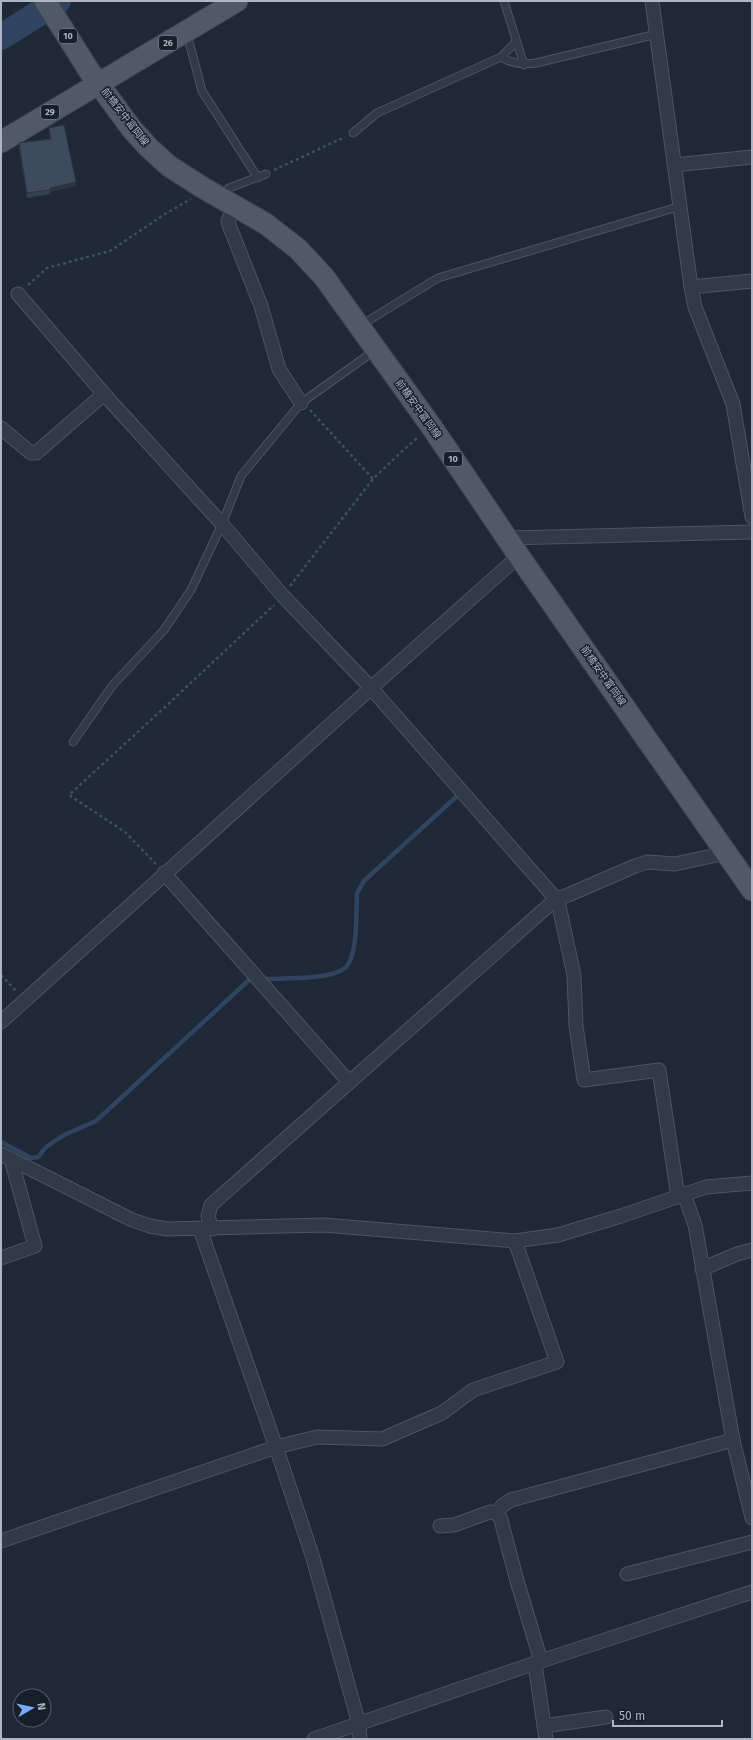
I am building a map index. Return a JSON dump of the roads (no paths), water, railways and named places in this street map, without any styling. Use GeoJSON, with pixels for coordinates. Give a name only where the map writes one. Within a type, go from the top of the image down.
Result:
{"type":"FeatureCollection","features":[{"type":"Feature","properties":{"kind":"main road","name":"前橋安中富岡線"},"geometry":{"type":"LineString","coordinates":[[45,1],[94,77],[131,128],[148,147],[169,166],[266,224],[298,249],[324,277],[431,426],[519,556],[726,853],[749,881]]}},
{"type":"Feature","properties":{"kind":"main road","name":"26"},"geometry":{"type":"LineString","coordinates":[[94,77],[186,32],[237,1]]}},
{"type":"Feature","properties":{"kind":"main road","name":"29"},"geometry":{"type":"LineString","coordinates":[[1,142],[94,77]]}},
{"type":"Feature","properties":{"kind":"street"},"geometry":{"type":"LineString","coordinates":[[652,1],[691,287],[695,307],[733,404],[748,462],[752,517]]}},
{"type":"Feature","properties":{"kind":"street"},"geometry":{"type":"LineString","coordinates":[[674,165],[752,157]]}},
{"type":"Feature","properties":{"kind":"street"},"geometry":{"type":"LineString","coordinates":[[227,202],[229,225],[261,306],[279,369],[301,403]]}},
{"type":"Feature","properties":{"kind":"street"},"geometry":{"type":"LineString","coordinates":[[691,287],[752,281]]}},
{"type":"Feature","properties":{"kind":"street"},"geometry":{"type":"LineString","coordinates":[[18,294],[104,394],[222,524],[283,596],[371,688],[556,899],[559,906],[574,975],[576,1026],[584,1080],[659,1070],[681,1196],[695,1225],[733,1440],[752,1518]]}},
{"type":"Feature","properties":{"kind":"street"},"geometry":{"type":"LineString","coordinates":[[1,428],[31,453],[36,453],[104,394]]}},
{"type":"Feature","properties":{"kind":"street"},"geometry":{"type":"LineString","coordinates":[[507,538],[752,532]]}},
{"type":"Feature","properties":{"kind":"street"},"geometry":{"type":"LineString","coordinates":[[1,1022],[164,873],[519,556]]}},
{"type":"Feature","properties":{"kind":"street"},"geometry":{"type":"LineString","coordinates":[[360,1739],[358,1724],[313,1558],[206,1229],[211,1205],[556,899],[568,896],[634,866],[647,862],[675,864],[726,853]]}},
{"type":"Feature","properties":{"kind":"street"},"geometry":{"type":"LineString","coordinates":[[164,873],[349,1082]]}},
{"type":"Feature","properties":{"kind":"street"},"geometry":{"type":"LineString","coordinates":[[6,1156],[132,1220],[166,1229],[324,1225],[515,1241],[558,1235],[621,1216],[706,1187],[752,1183]]}},
{"type":"Feature","properties":{"kind":"street"},"geometry":{"type":"LineString","coordinates":[[1,1258],[35,1246],[6,1156]]}},
{"type":"Feature","properties":{"kind":"street"},"geometry":{"type":"LineString","coordinates":[[1,1541],[276,1447],[318,1437],[382,1439],[442,1413],[473,1390],[557,1362],[515,1241]]}},
{"type":"Feature","properties":{"kind":"street"},"geometry":{"type":"LineString","coordinates":[[702,1269],[737,1254],[752,1250]]}},
{"type":"Feature","properties":{"kind":"street"},"geometry":{"type":"LineString","coordinates":[[497,1513],[503,1505],[511,1500],[733,1440]]}},
{"type":"Feature","properties":{"kind":"street"},"geometry":{"type":"LineString","coordinates":[[440,1526],[454,1525],[490,1512],[497,1513]]}},
{"type":"Feature","properties":{"kind":"street"},"geometry":{"type":"LineString","coordinates":[[497,1513],[501,1520],[538,1662],[545,1733],[606,1717]]}},
{"type":"Feature","properties":{"kind":"street"},"geometry":{"type":"LineString","coordinates":[[627,1574],[752,1542]]}},
{"type":"Feature","properties":{"kind":"street"},"geometry":{"type":"LineString","coordinates":[[314,1739],[538,1662],[752,1592]]}},
{"type":"Feature","properties":{"kind":"lane"},"geometry":{"type":"LineString","coordinates":[[504,1],[524,65]]}},
{"type":"Feature","properties":{"kind":"lane"},"geometry":{"type":"LineString","coordinates":[[186,32],[202,91],[258,178]]}},
{"type":"Feature","properties":{"kind":"lane"},"geometry":{"type":"LineString","coordinates":[[501,57],[508,61],[524,65],[657,34]]}},
{"type":"Feature","properties":{"kind":"lane"},"geometry":{"type":"LineString","coordinates":[[353,134],[377,113],[501,57],[516,42]]}},
{"type":"Feature","properties":{"kind":"lane"},"geometry":{"type":"LineString","coordinates":[[227,202],[229,188],[266,174]]}},
{"type":"Feature","properties":{"kind":"lane"},"geometry":{"type":"LineString","coordinates":[[359,327],[438,278],[681,206]]}},
{"type":"Feature","properties":{"kind":"lane"},"geometry":{"type":"LineString","coordinates":[[72,742],[112,686],[164,630],[191,590],[222,524],[241,476],[301,403],[375,350]]}},
{"type":"Feature","properties":{"kind":"waterway"},"geometry":{"type":"LineString","coordinates":[[1,37],[58,1]]}},
{"type":"Feature","properties":{"kind":"waterway"},"geometry":{"type":"LineString","coordinates":[[266,979],[321,976],[341,971],[347,966],[351,960],[355,941],[357,893],[364,881],[457,796]]}},
{"type":"Feature","properties":{"kind":"waterway"},"geometry":{"type":"LineString","coordinates":[[1,1142],[31,1158],[38,1157],[46,1147],[64,1135],[96,1121],[249,980]]}}]}
